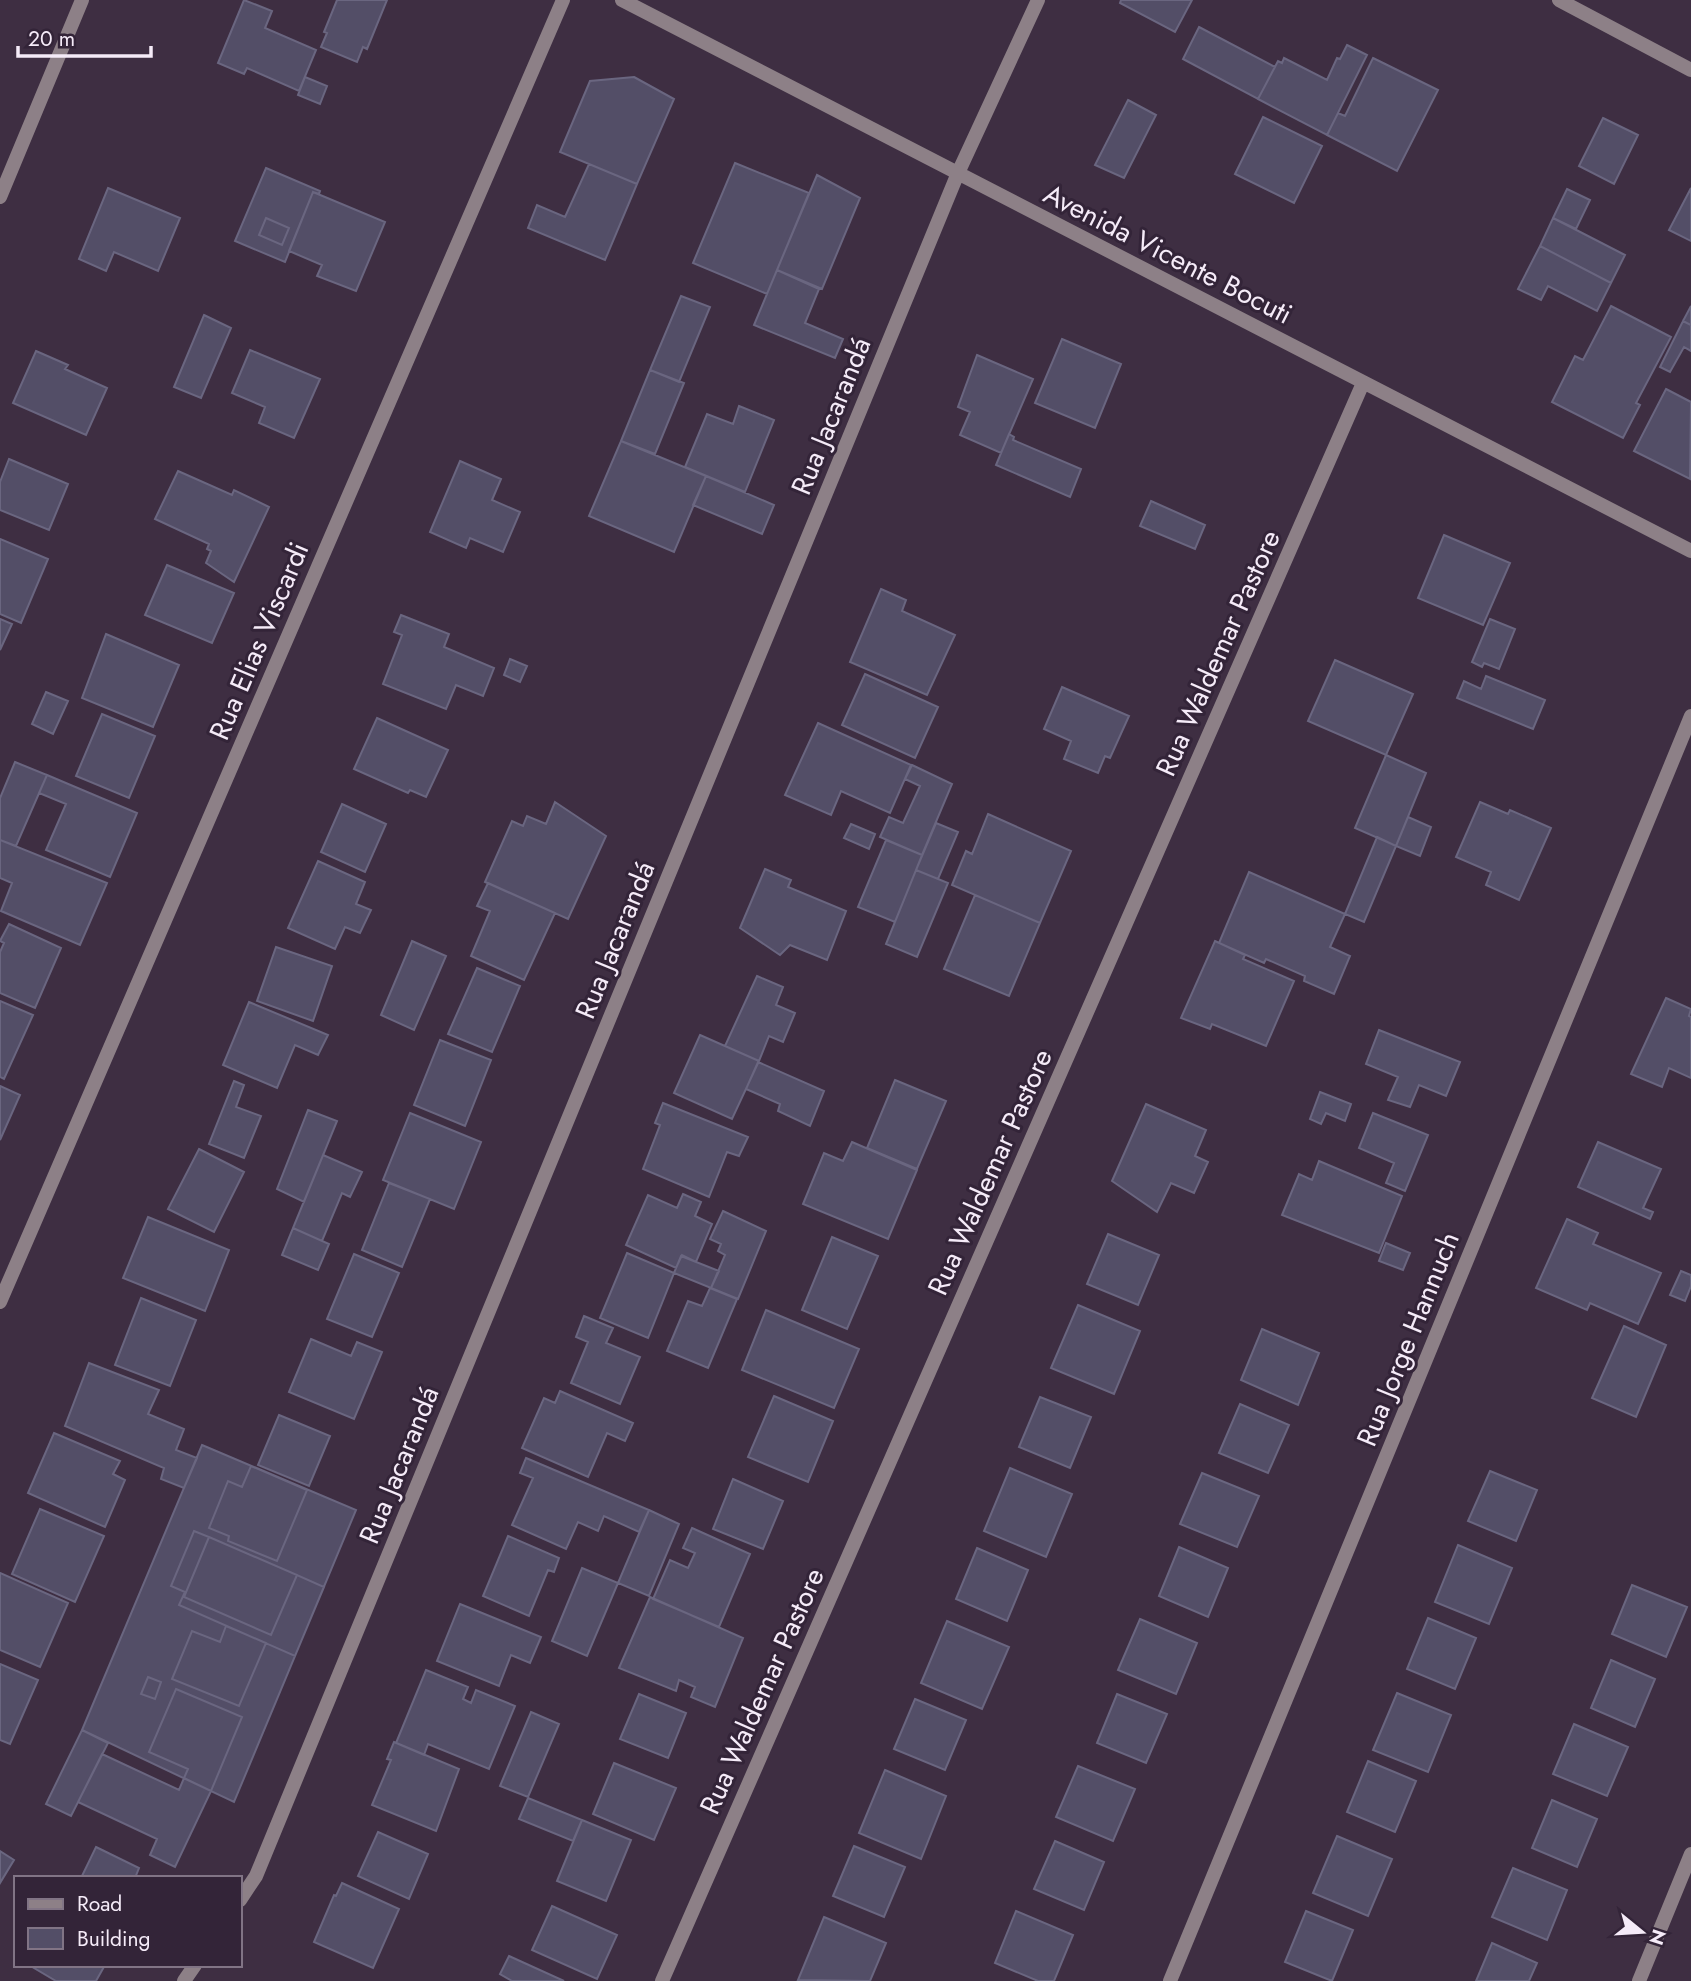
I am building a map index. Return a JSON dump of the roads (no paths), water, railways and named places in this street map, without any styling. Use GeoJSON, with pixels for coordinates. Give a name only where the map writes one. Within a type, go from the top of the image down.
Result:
{"type":"FeatureCollection","features":[{"type":"Feature","properties":{"kind":"street"},"geometry":{"type":"LineString","coordinates":[[0,197],[82,0]]}},
{"type":"Feature","properties":{"kind":"street","name":"Rua Elias Viscardi"},"geometry":{"type":"LineString","coordinates":[[0,1301],[563,0]]}},
{"type":"Feature","properties":{"kind":"street","name":"Avenida Vicente Bocuti"},"geometry":{"type":"LineString","coordinates":[[622,0],[1691,551]]}},
{"type":"Feature","properties":{"kind":"street","name":"Rua Jacarandá"},"geometry":{"type":"LineString","coordinates":[[242,1897],[256,1876],[958,173],[1038,0]]}},
{"type":"Feature","properties":{"kind":"street"},"geometry":{"type":"LineString","coordinates":[[1559,0],[1691,70]]}},
{"type":"Feature","properties":{"kind":"street","name":"Rua Waldemar Pastore"},"geometry":{"type":"LineString","coordinates":[[662,1981],[1363,383]]}},
{"type":"Feature","properties":{"kind":"street","name":"Rua Jorge Hannuch"},"geometry":{"type":"LineString","coordinates":[[1170,1981],[1691,716]]}},
{"type":"Feature","properties":{"kind":"street"},"geometry":{"type":"LineString","coordinates":[[1639,1981],[1691,1854]]}}]}
